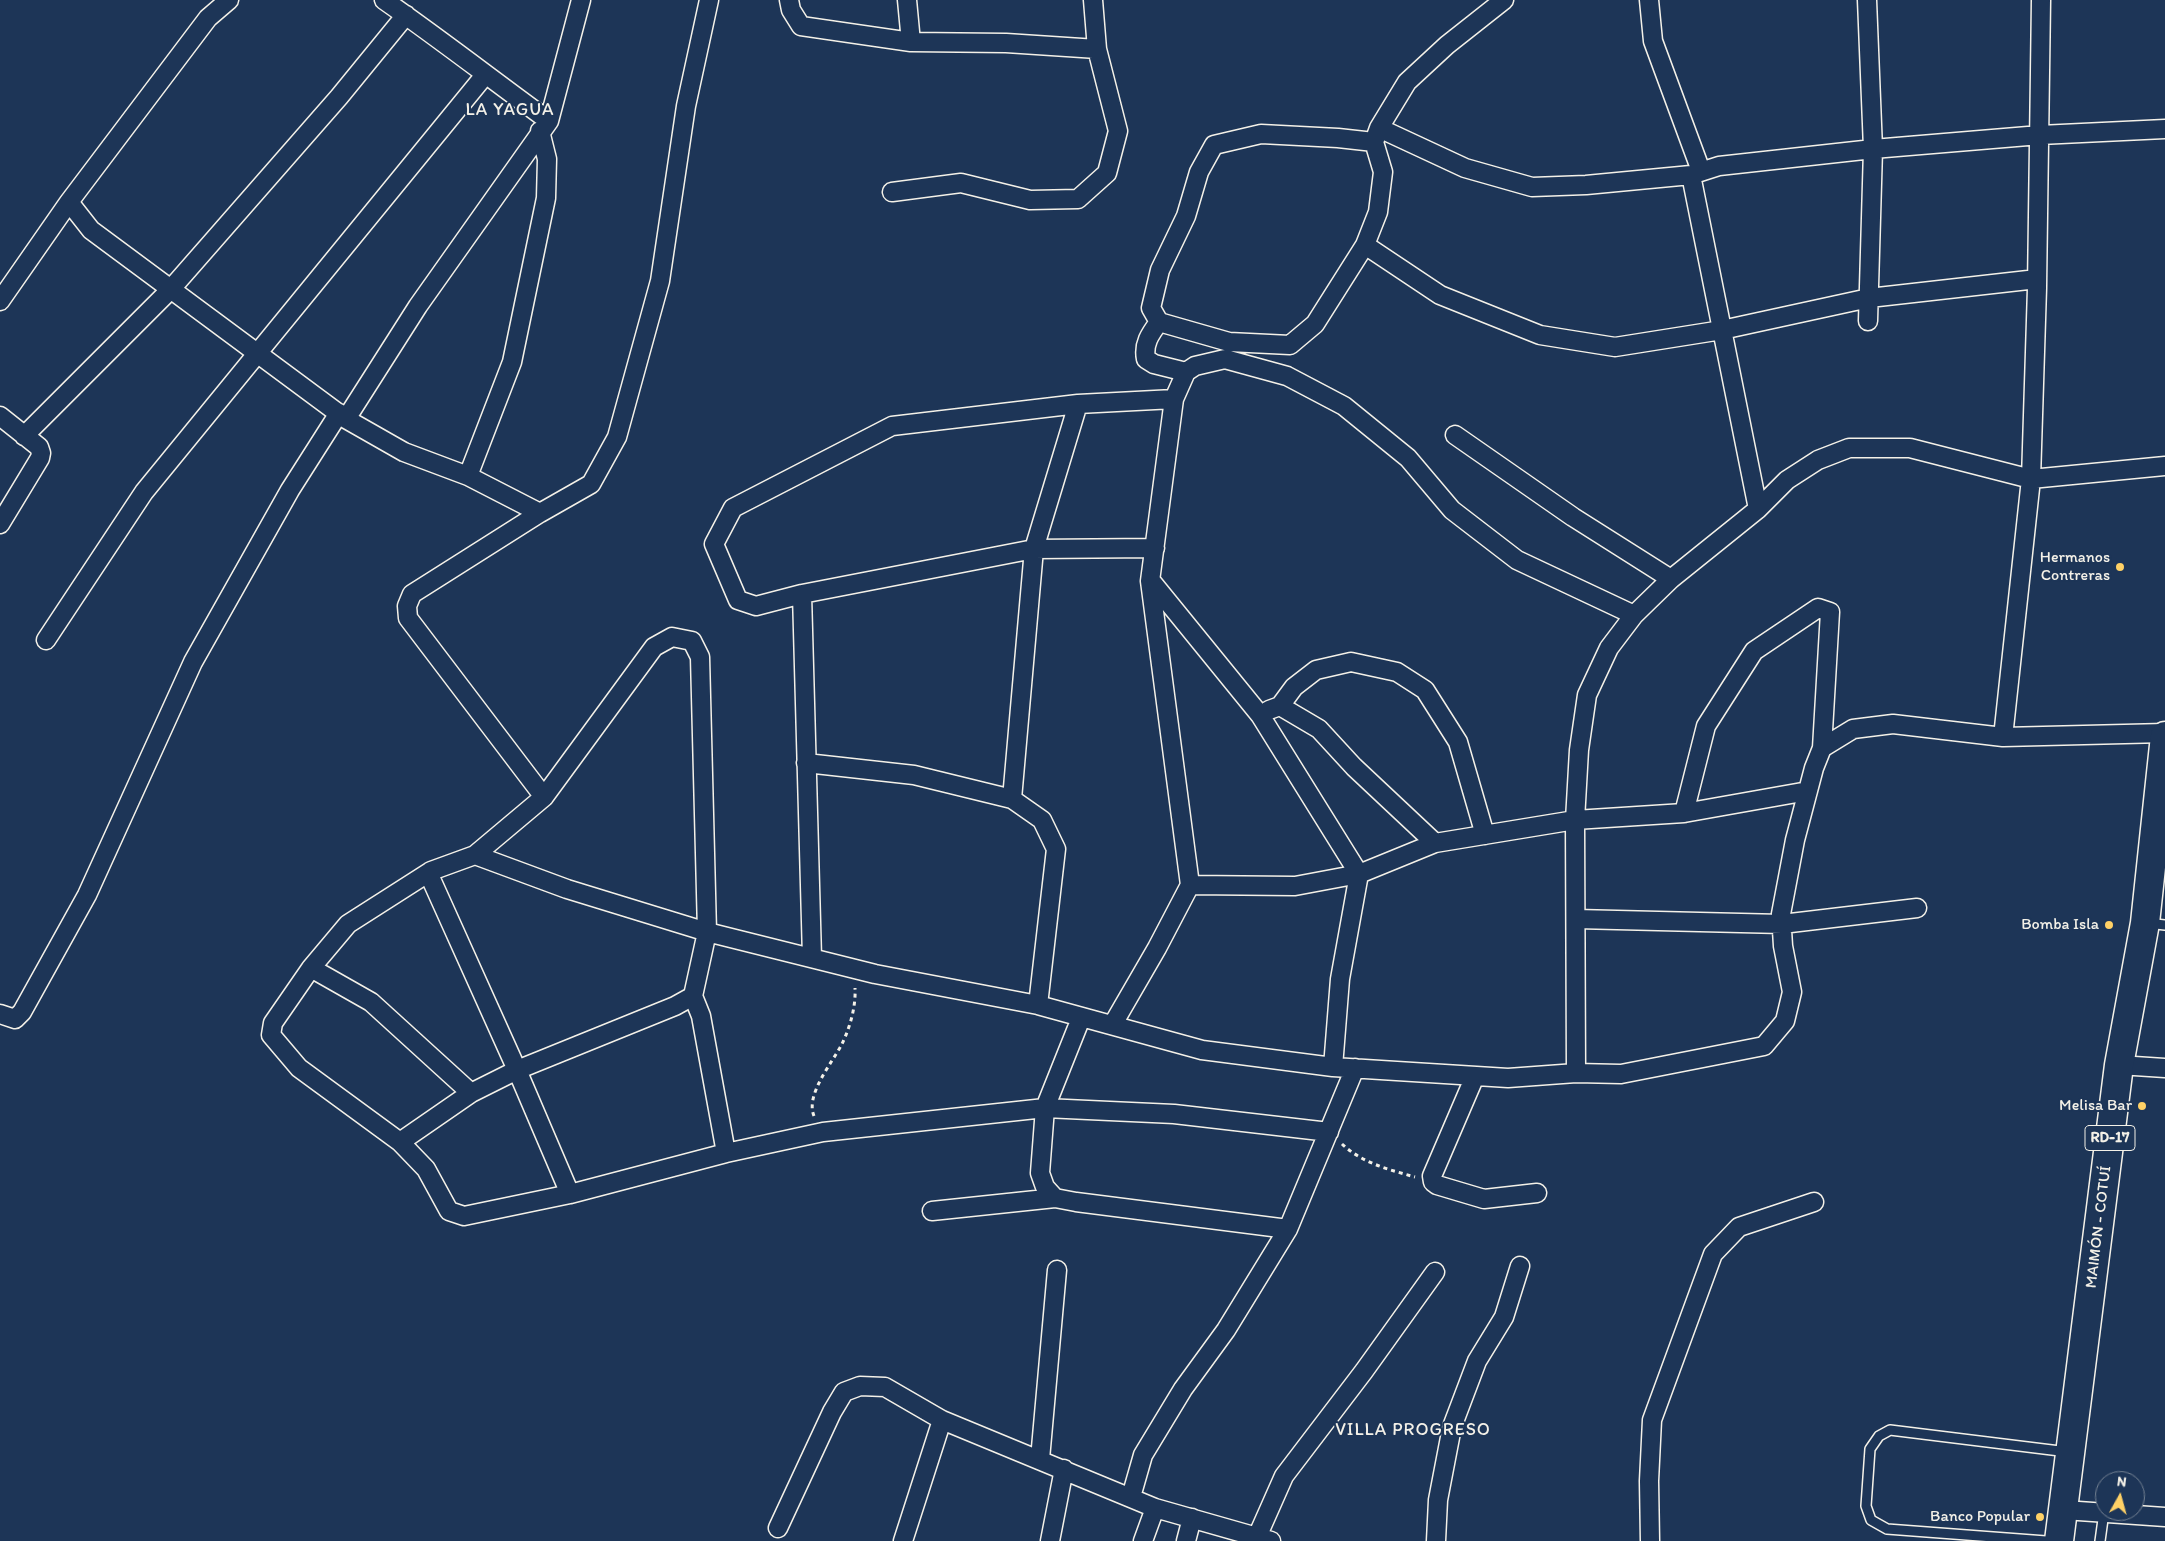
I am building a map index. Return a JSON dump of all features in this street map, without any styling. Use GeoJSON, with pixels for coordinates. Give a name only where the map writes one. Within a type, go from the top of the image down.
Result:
{"type":"FeatureCollection","features":[{"type":"Feature","properties":{"kind":"main road","name":"MAIMÓN - COTUÍ"},"geometry":{"type":"LineString","coordinates":[[2059,1541],[2120,1065],[2155,924],[2165,734]]}},
{"type":"Feature","properties":{"kind":"street"},"geometry":{"type":"LineString","coordinates":[[0,301],[69,202],[208,18],[229,0]]}},
{"type":"Feature","properties":{"kind":"street"},"geometry":{"type":"LineString","coordinates":[[384,0],[443,41],[544,126],[547,159],[546,198],[512,362],[468,476]]}},
{"type":"Feature","properties":{"kind":"street"},"geometry":{"type":"LineString","coordinates":[[0,1014],[16,1019],[22,1012],[87,895],[193,662],[290,490],[544,126],[581,0]]}},
{"type":"Feature","properties":{"kind":"street"},"geometry":{"type":"LineString","coordinates":[[544,798],[408,618],[407,606],[412,594],[540,513],[591,484],[617,437],[660,281],[686,106],[709,0]]}},
{"type":"Feature","properties":{"kind":"street"},"geometry":{"type":"LineString","coordinates":[[790,0],[791,10],[801,26],[911,42],[1006,43],[1097,48]]}},
{"type":"Feature","properties":{"kind":"street"},"geometry":{"type":"LineString","coordinates":[[907,0],[911,42]]}},
{"type":"Feature","properties":{"kind":"street"},"geometry":{"type":"LineString","coordinates":[[892,192],[961,183],[1030,200],[1078,199],[1107,172],[1118,131],[1097,48],[1093,0]]}},
{"type":"Feature","properties":{"kind":"street"},"geometry":{"type":"LineString","coordinates":[[1504,0],[1447,45],[1407,82],[1376,135],[1384,172],[1378,212],[1365,246],[1316,324],[1290,345],[1229,342],[1159,322],[1151,308],[1160,270],[1186,216],[1199,172],[1214,145],[1261,134],[1338,138],[1376,135],[1465,168],[1532,187],[1586,185],[1696,173],[1719,166],[1873,149],[2040,135],[2165,129]]}},
{"type":"Feature","properties":{"kind":"street"},"geometry":{"type":"LineString","coordinates":[[1649,0],[1653,41],[1696,173],[1722,330],[1758,509]]}},
{"type":"Feature","properties":{"kind":"street"},"geometry":{"type":"LineString","coordinates":[[1867,0],[1873,149],[1868,321]]}},
{"type":"Feature","properties":{"kind":"street"},"geometry":{"type":"LineString","coordinates":[[2004,737],[2031,479],[2037,279],[2041,0]]}},
{"type":"Feature","properties":{"kind":"street"},"geometry":{"type":"LineString","coordinates":[[24,436],[170,290],[339,96],[406,15]]}},
{"type":"Feature","properties":{"kind":"street"},"geometry":{"type":"LineString","coordinates":[[46,640],[144,492],[485,75]]}},
{"type":"Feature","properties":{"kind":"street"},"geometry":{"type":"LineString","coordinates":[[69,202],[91,230],[343,416],[404,452],[468,476],[540,513]]}},
{"type":"Feature","properties":{"kind":"street"},"geometry":{"type":"LineString","coordinates":[[1365,246],[1440,295],[1540,335],[1615,347],[1722,330],[1868,298],[2037,279]]}},
{"type":"Feature","properties":{"kind":"street"},"geometry":{"type":"LineString","coordinates":[[1159,322],[1150,334],[1144,350],[1146,359],[1154,364],[1186,372]]}},
{"type":"Feature","properties":{"kind":"street"},"geometry":{"type":"LineString","coordinates":[[1113,1024],[1157,948],[1190,885],[1150,581],[1174,399],[1186,372],[1195,366],[1225,359],[1287,376],[1344,406],[1408,458],[1452,510],[1517,560],[1634,615]]}},
{"type":"Feature","properties":{"kind":"street"},"geometry":{"type":"LineString","coordinates":[[1155,548],[1034,549],[802,594],[756,606],[738,600],[714,544],[733,508],[892,426],[1078,404],[1174,399]]}},
{"type":"Feature","properties":{"kind":"street"},"geometry":{"type":"LineString","coordinates":[[1012,799],[1034,549],[1078,404]]}},
{"type":"Feature","properties":{"kind":"street"},"geometry":{"type":"LineString","coordinates":[[0,416],[39,447],[41,452],[40,458],[0,524]]}},
{"type":"Feature","properties":{"kind":"street"},"geometry":{"type":"LineString","coordinates":[[1455,434],[1573,517],[1671,579]]}},
{"type":"Feature","properties":{"kind":"street"},"geometry":{"type":"LineString","coordinates":[[1576,1074],[1575,820],[1579,750],[1587,695],[1609,648],[1634,615],[1671,579],[1758,509],[1787,480],[1818,460],[1849,448],[1910,448],[2031,479],[2165,466]]}},
{"type":"Feature","properties":{"kind":"street"},"geometry":{"type":"LineString","coordinates":[[1150,581],[1260,715],[1359,874],[1340,979],[1333,1067]]}},
{"type":"Feature","properties":{"kind":"street"},"geometry":{"type":"LineString","coordinates":[[802,594],[812,958]]}},
{"type":"Feature","properties":{"kind":"street"},"geometry":{"type":"LineString","coordinates":[[475,856],[567,889],[707,932],[850,968],[1038,1006],[1081,1018],[1113,1024],[1202,1050],[1333,1067],[1508,1078],[1576,1074],[1621,1074],[1764,1046],[1786,1021],[1792,992],[1782,946],[1782,924],[1787,878],[1808,791],[1822,748],[1830,612],[1818,608],[1754,652],[1706,726],[1684,813]]}},
{"type":"Feature","properties":{"kind":"street"},"geometry":{"type":"LineString","coordinates":[[726,1154],[700,1016],[694,996],[707,932],[700,657],[692,640],[672,638],[654,646],[544,798],[475,856],[431,871],[348,924],[311,968],[272,1023],[271,1035],[299,1068],[400,1142],[426,1169],[449,1210],[464,1216],[570,1194],[726,1154],[823,1132],[1044,1108],[1174,1114],[1329,1132]]}},
{"type":"Feature","properties":{"kind":"street"},"geometry":{"type":"LineString","coordinates":[[1260,715],[1280,706],[1294,687],[1316,670],[1351,662],[1397,672],[1425,690],[1458,742],[1485,835]]}},
{"type":"Feature","properties":{"kind":"street"},"geometry":{"type":"LineString","coordinates":[[1280,706],[1319,728],[1354,767],[1435,842]]}},
{"type":"Feature","properties":{"kind":"street"},"geometry":{"type":"LineString","coordinates":[[1822,748],[1853,728],[1893,724],[2004,737],[2165,734]]}},
{"type":"Feature","properties":{"kind":"street"},"geometry":{"type":"LineString","coordinates":[[806,763],[914,775],[1012,799],[1042,820],[1056,849],[1038,1006]]}},
{"type":"Feature","properties":{"kind":"street"},"geometry":{"type":"LineString","coordinates":[[1190,885],[1295,886],[1359,874],[1435,842],[1575,820],[1684,813],[1808,791]]}},
{"type":"Feature","properties":{"kind":"street"},"geometry":{"type":"LineString","coordinates":[[431,871],[431,879],[517,1070],[570,1194]]}},
{"type":"Feature","properties":{"kind":"street"},"geometry":{"type":"LineString","coordinates":[[1576,919],[1782,924],[1917,908]]}},
{"type":"Feature","properties":{"kind":"street"},"geometry":{"type":"LineString","coordinates":[[311,968],[371,1002],[471,1093]]}},
{"type":"Feature","properties":{"kind":"street"},"geometry":{"type":"LineString","coordinates":[[400,1142],[471,1093],[517,1070],[675,1006],[694,996]]}},
{"type":"Feature","properties":{"kind":"street"},"geometry":{"type":"LineString","coordinates":[[1055,1198],[1045,1187],[1040,1173],[1044,1108],[1081,1018]]}},
{"type":"Feature","properties":{"kind":"street"},"geometry":{"type":"LineString","coordinates":[[2120,1065],[2165,1068]]}},
{"type":"Feature","properties":{"kind":"street"},"geometry":{"type":"LineString","coordinates":[[1131,1496],[1143,1456],[1183,1390],[1226,1330],[1288,1229],[1355,1068]]}},
{"type":"Feature","properties":{"kind":"street"},"geometry":{"type":"LineString","coordinates":[[1475,1076],[1432,1176],[1433,1182],[1436,1185],[1484,1199],[1537,1193]]}},
{"type":"Feature","properties":{"kind":"street"},"geometry":{"type":"LineString","coordinates":[[932,1211],[1055,1198],[1288,1229]]}},
{"type":"Feature","properties":{"kind":"street"},"geometry":{"type":"LineString","coordinates":[[1650,1541],[1648,1481],[1652,1420],[1713,1254],[1739,1226],[1814,1202]]}},
{"type":"Feature","properties":{"kind":"street"},"geometry":{"type":"LineString","coordinates":[[1436,1541],[1438,1500],[1452,1427],[1477,1361],[1504,1317],[1520,1266]]}},
{"type":"Feature","properties":{"kind":"street"},"geometry":{"type":"LineString","coordinates":[[1040,1460],[1057,1270]]}},
{"type":"Feature","properties":{"kind":"street"},"geometry":{"type":"LineString","coordinates":[[778,1528],[832,1412],[844,1392],[860,1386],[885,1387],[942,1420],[1131,1496],[1155,1508],[1264,1539],[1284,1476],[1364,1371],[1435,1272]]}},
{"type":"Feature","properties":{"kind":"street"},"geometry":{"type":"LineString","coordinates":[[903,1541],[942,1420]]}},
{"type":"Feature","properties":{"kind":"street"},"geometry":{"type":"LineString","coordinates":[[1050,1541],[1064,1469]]}},
{"type":"Feature","properties":{"kind":"street"},"geometry":{"type":"LineString","coordinates":[[1143,1541],[1155,1508]]}},
{"type":"Feature","properties":{"kind":"street"},"geometry":{"type":"LineString","coordinates":[[2064,1510],[2095,1512]]}},
{"type":"Feature","properties":{"kind":"street"},"geometry":{"type":"LineString","coordinates":[[2145,1515],[2165,1517]]}},
{"type":"Feature","properties":{"kind":"street"},"geometry":{"type":"LineString","coordinates":[[1186,1541],[1192,1518]]}},
{"type":"Feature","properties":{"kind":"lane"},"geometry":{"type":"LineString","coordinates":[[2046,1541],[1887,1529],[1871,1520],[1866,1506],[1870,1449],[1879,1436],[1890,1430],[2071,1452]]}},
{"type":"Feature","properties":{"kind":"lane"},"geometry":{"type":"LineString","coordinates":[[2100,1541],[2103,1521]]}},
{"type":"Feature","properties":{"kind":"path"},"geometry":{"type":"LineString","coordinates":[[823,1132],[812,1114],[811,1106],[814,1093],[842,1042],[856,1003],[855,987],[850,968]]}},
{"type":"Feature","properties":{"kind":"path"},"geometry":{"type":"LineString","coordinates":[[1329,1132],[1350,1152],[1382,1168],[1433,1182]]}},
{"type":"Feature","properties":{"kind":"place","name":"Hermanos Contreras"},"geometry":{"type":"Point","coordinates":[2120,567]}},
{"type":"Feature","properties":{"kind":"place","name":"Bomba Isla"},"geometry":{"type":"Point","coordinates":[2109,925]}},
{"type":"Feature","properties":{"kind":"place","name":"Melisa Bar"},"geometry":{"type":"Point","coordinates":[2142,1106]}},
{"type":"Feature","properties":{"kind":"place","name":"Banco Popular"},"geometry":{"type":"Point","coordinates":[2040,1517]}},
{"type":"Feature","properties":{"kind":"district","name":"LA YAGUA"},"geometry":{"type":"Point","coordinates":[510,110]}},
{"type":"Feature","properties":{"kind":"district","name":"VILLA PROGRESO"},"geometry":{"type":"Point","coordinates":[1413,1430]}}]}
